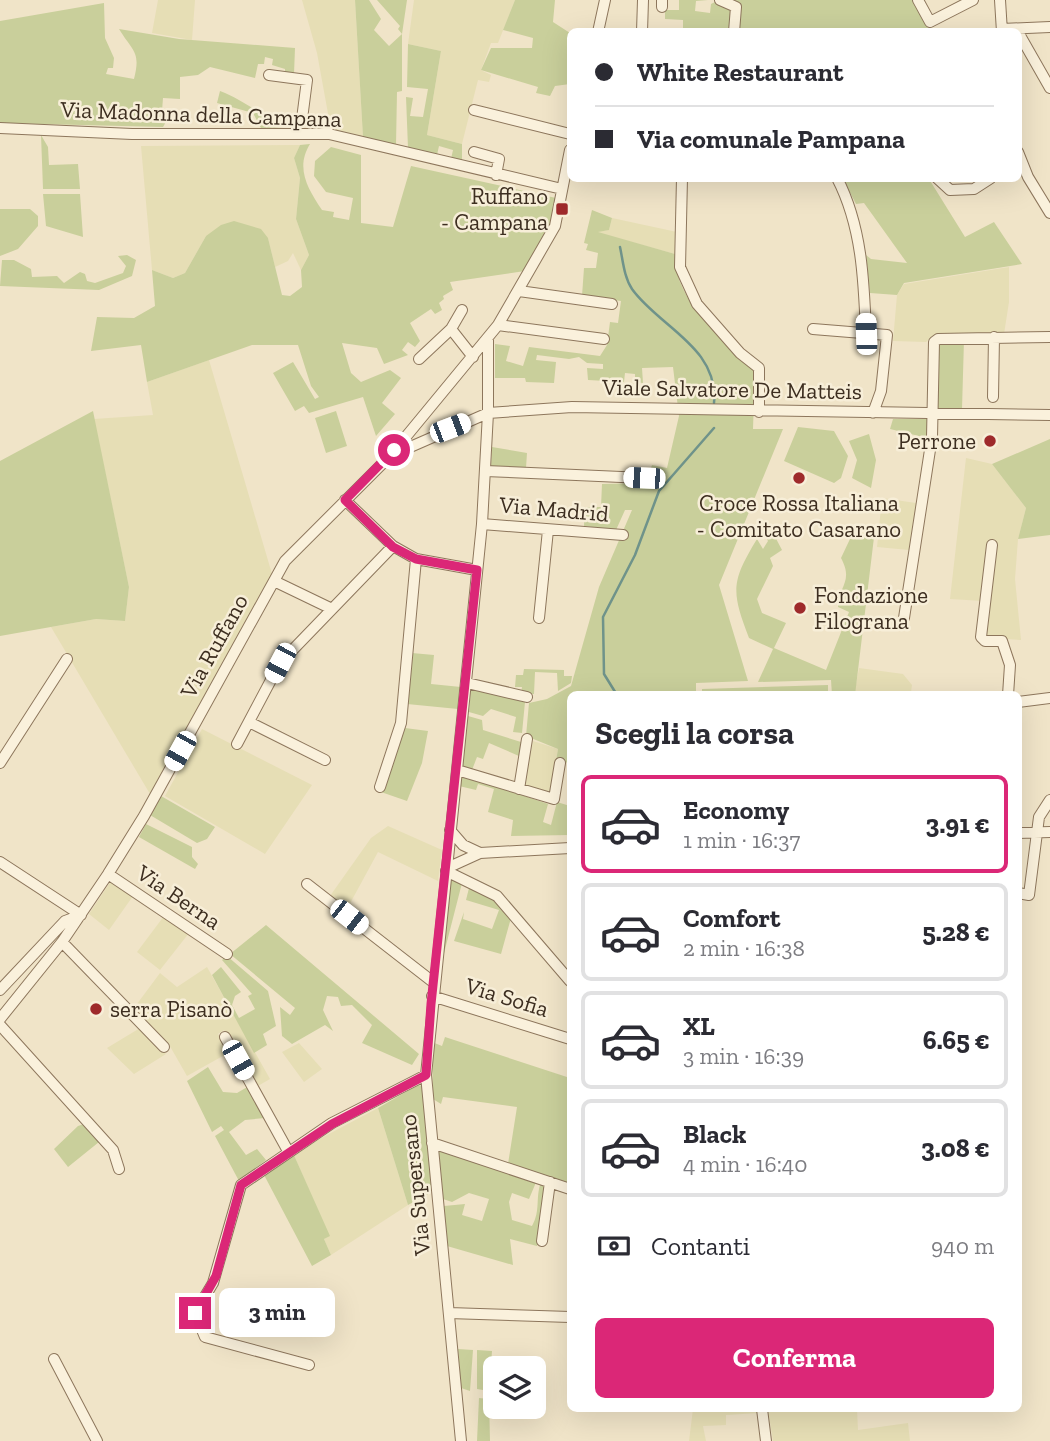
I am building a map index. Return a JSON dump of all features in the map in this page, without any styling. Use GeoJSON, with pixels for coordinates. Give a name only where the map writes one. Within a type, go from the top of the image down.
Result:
{"type":"FeatureCollection","features":[{"type":"Feature","properties":{"kind":"street"},"geometry":{"type":"LineString","coordinates":[[599,28],[606,0]]}},
{"type":"Feature","properties":{"kind":"street"},"geometry":{"type":"LineString","coordinates":[[642,28],[643,0]]}},
{"type":"Feature","properties":{"kind":"street"},"geometry":{"type":"LineString","coordinates":[[720,0],[736,7],[734,28]]}},
{"type":"Feature","properties":{"kind":"street"},"geometry":{"type":"LineString","coordinates":[[918,0],[930,22],[973,0]]}},
{"type":"Feature","properties":{"kind":"street"},"geometry":{"type":"LineString","coordinates":[[1000,0],[1002,28]]}},
{"type":"Feature","properties":{"kind":"street"},"geometry":{"type":"LineString","coordinates":[[1022,30],[1050,27]]}},
{"type":"Feature","properties":{"kind":"street"},"geometry":{"type":"LineString","coordinates":[[1022,38],[1050,88]]}},
{"type":"Feature","properties":{"kind":"street"},"geometry":{"type":"LineString","coordinates":[[269,75],[307,80],[302,119],[325,124],[329,134]]}},
{"type":"Feature","properties":{"kind":"street"},"geometry":{"type":"LineString","coordinates":[[474,110],[567,133]]}},
{"type":"Feature","properties":{"kind":"street","name":"Via Madonna della Campana"},"geometry":{"type":"LineString","coordinates":[[0,128],[132,134],[329,134],[562,189]]}},
{"type":"Feature","properties":{"kind":"street"},"geometry":{"type":"LineString","coordinates":[[474,152],[499,159],[496,175]]}},
{"type":"Feature","properties":{"kind":"street"},"geometry":{"type":"LineString","coordinates":[[1022,162],[1050,213]]}},
{"type":"Feature","properties":{"kind":"street","name":"Via Ruffano"},"geometry":{"type":"LineString","coordinates":[[0,1019],[62,942],[108,874],[144,816],[285,561],[390,456],[498,326],[551,236],[567,165]]}},
{"type":"Feature","properties":{"kind":"street"},"geometry":{"type":"LineString","coordinates":[[682,182],[680,267],[697,304],[740,353],[759,368],[757,412]]}},
{"type":"Feature","properties":{"kind":"street"},"geometry":{"type":"LineString","coordinates":[[839,182],[851,211],[860,248],[866,334]]}},
{"type":"Feature","properties":{"kind":"street"},"geometry":{"type":"LineString","coordinates":[[941,182],[950,190],[974,190],[985,182]]}},
{"type":"Feature","properties":{"kind":"street"},"geometry":{"type":"LineString","coordinates":[[519,291],[612,304]]}},
{"type":"Feature","properties":{"kind":"street"},"geometry":{"type":"LineString","coordinates":[[419,359],[451,329],[462,310]]}},
{"type":"Feature","properties":{"kind":"street"},"geometry":{"type":"LineString","coordinates":[[498,326],[604,339]]}},
{"type":"Feature","properties":{"kind":"street"},"geometry":{"type":"LineString","coordinates":[[451,329],[473,357]]}},
{"type":"Feature","properties":{"kind":"street"},"geometry":{"type":"LineString","coordinates":[[813,329],[887,335],[881,391],[873,413]]}},
{"type":"Feature","properties":{"kind":"street"},"geometry":{"type":"LineString","coordinates":[[993,337],[993,397]]}},
{"type":"Feature","properties":{"kind":"street"},"geometry":{"type":"LineString","coordinates":[[904,618],[932,437],[934,342],[938,339],[1050,337]]}},
{"type":"Feature","properties":{"kind":"street","name":"Via Supersano"},"geometry":{"type":"LineString","coordinates":[[461,1441],[426,1075],[433,982],[482,524],[488,413],[488,340]]}},
{"type":"Feature","properties":{"kind":"street","name":"Viale Salvatore De Matteis"},"geometry":{"type":"LineString","coordinates":[[419,442],[488,413],[572,407],[1050,415]]}},
{"type":"Feature","properties":{"kind":"street"},"geometry":{"type":"LineString","coordinates":[[424,415],[432,435]]}},
{"type":"Feature","properties":{"kind":"street","name":"Via Ruffano"},"geometry":{"type":"LineString","coordinates":[[390,456],[419,442]]}},
{"type":"Feature","properties":{"kind":"street"},"geometry":{"type":"LineString","coordinates":[[485,471],[644,478]]}},
{"type":"Feature","properties":{"kind":"street"},"geometry":{"type":"LineString","coordinates":[[345,500],[393,547],[416,559],[477,570]]}},
{"type":"Feature","properties":{"kind":"street","name":"Via Madrid"},"geometry":{"type":"LineString","coordinates":[[482,524],[623,535]]}},
{"type":"Feature","properties":{"kind":"street"},"geometry":{"type":"LineString","coordinates":[[539,618],[548,530]]}},
{"type":"Feature","properties":{"kind":"street"},"geometry":{"type":"LineString","coordinates":[[992,545],[981,637],[985,641],[1002,641],[1010,665],[1009,691]]}},
{"type":"Feature","properties":{"kind":"street"},"geometry":{"type":"LineString","coordinates":[[237,744],[280,663],[330,608],[393,547]]}},
{"type":"Feature","properties":{"kind":"street"},"geometry":{"type":"LineString","coordinates":[[380,788],[401,723],[416,559]]}},
{"type":"Feature","properties":{"kind":"street"},"geometry":{"type":"LineString","coordinates":[[274,581],[330,608]]}},
{"type":"Feature","properties":{"kind":"street"},"geometry":{"type":"LineString","coordinates":[[0,763],[67,659]]}},
{"type":"Feature","properties":{"kind":"street"},"geometry":{"type":"LineString","coordinates":[[467,683],[527,697]]}},
{"type":"Feature","properties":{"kind":"street"},"geometry":{"type":"LineString","coordinates":[[1022,702],[1050,698]]}},
{"type":"Feature","properties":{"kind":"street"},"geometry":{"type":"LineString","coordinates":[[249,722],[325,760]]}},
{"type":"Feature","properties":{"kind":"street"},"geometry":{"type":"LineString","coordinates":[[519,789],[527,739]]}},
{"type":"Feature","properties":{"kind":"street"},"geometry":{"type":"LineString","coordinates":[[457,770],[555,800],[561,764]]}},
{"type":"Feature","properties":{"kind":"street"},"geometry":{"type":"LineString","coordinates":[[1022,894],[1029,895],[1039,817],[1050,800]]}},
{"type":"Feature","properties":{"kind":"street"},"geometry":{"type":"LineString","coordinates":[[450,830],[463,845],[480,853]]}},
{"type":"Feature","properties":{"kind":"street"},"geometry":{"type":"LineString","coordinates":[[1022,833],[1050,832]]}},
{"type":"Feature","properties":{"kind":"street"},"geometry":{"type":"LineString","coordinates":[[447,869],[480,853],[567,848]]}},
{"type":"Feature","properties":{"kind":"street"},"geometry":{"type":"LineString","coordinates":[[0,862],[81,915]]}},
{"type":"Feature","properties":{"kind":"street"},"geometry":{"type":"LineString","coordinates":[[447,869],[497,896],[567,978]]}},
{"type":"Feature","properties":{"kind":"street","name":"Via Berna"},"geometry":{"type":"LineString","coordinates":[[108,874],[227,954]]}},
{"type":"Feature","properties":{"kind":"street"},"geometry":{"type":"LineString","coordinates":[[307,884],[433,982]]}},
{"type":"Feature","properties":{"kind":"street","name":"Via Ruffano"},"geometry":{"type":"LineString","coordinates":[[3,986],[65,921],[81,915]]}},
{"type":"Feature","properties":{"kind":"street"},"geometry":{"type":"LineString","coordinates":[[62,942],[164,1047]]}},
{"type":"Feature","properties":{"kind":"street","name":"Via Sofia"},"geometry":{"type":"LineString","coordinates":[[432,996],[567,1038]]}},
{"type":"Feature","properties":{"kind":"street"},"geometry":{"type":"LineString","coordinates":[[0,1025],[113,1150],[119,1169]]}},
{"type":"Feature","properties":{"kind":"street"},"geometry":{"type":"LineString","coordinates":[[225,1037],[288,1151]]}},
{"type":"Feature","properties":{"kind":"street"},"geometry":{"type":"LineString","coordinates":[[309,1365],[205,1337],[195,1313],[216,1276],[241,1185],[332,1124],[426,1075]]}},
{"type":"Feature","properties":{"kind":"street"},"geometry":{"type":"LineString","coordinates":[[432,1143],[567,1187]]}},
{"type":"Feature","properties":{"kind":"street"},"geometry":{"type":"LineString","coordinates":[[542,1241],[550,1182]]}},
{"type":"Feature","properties":{"kind":"street"},"geometry":{"type":"LineString","coordinates":[[449,1313],[567,1317]]}},
{"type":"Feature","properties":{"kind":"street"},"geometry":{"type":"LineString","coordinates":[[54,1359],[97,1441]]}},
{"type":"Feature","properties":{"kind":"street"},"geometry":{"type":"LineString","coordinates":[[762,1412],[766,1441]]}},
{"type":"Feature","properties":{"kind":"street"},"geometry":{"type":"LineString","coordinates":[[452,1441],[459,1423]]}},
{"type":"Feature","properties":{"kind":"shaded area"},"geometry":{"type":"Polygon","coordinates":[[[158,0],[195,0],[192,40],[152,33],[158,0]]]}},
{"type":"Feature","properties":{"kind":"shaded area"},"geometry":{"type":"Polygon","coordinates":[[[302,0],[355,0],[363,137],[331,130],[317,53],[302,0]]]}},
{"type":"Feature","properties":{"kind":"shaded area"},"geometry":{"type":"Polygon","coordinates":[[[414,0],[515,0],[498,43],[491,43],[481,70],[491,75],[489,82],[478,80],[462,144],[427,135],[441,51],[408,44],[414,0]]]}},
{"type":"Feature","properties":{"kind":"shaded area"},"geometry":{"type":"Polygon","coordinates":[[[300,145],[294,158],[300,178],[296,219],[309,255],[301,270],[293,253],[288,261],[275,267],[268,238],[206,236],[185,273],[173,278],[152,270],[141,146],[300,145]]]}},
{"type":"Feature","properties":{"kind":"shaded area"},"geometry":{"type":"Polygon","coordinates":[[[612,218],[677,232],[675,254],[595,232],[609,230],[612,218]]]}},
{"type":"Feature","properties":{"kind":"shaded area"},"geometry":{"type":"Polygon","coordinates":[[[1009,267],[1009,302],[1004,334],[936,334],[926,342],[893,341],[897,295],[904,284],[1009,267]]]}},
{"type":"Feature","properties":{"kind":"shaded area"},"geometry":{"type":"Polygon","coordinates":[[[209,360],[272,574],[150,794],[51,627],[96,619],[125,621],[129,587],[94,419],[153,415],[147,382],[209,360]]]}},
{"type":"Feature","properties":{"kind":"shaded area"},"geometry":{"type":"Polygon","coordinates":[[[966,458],[992,464],[1026,508],[1018,539],[1015,579],[1021,640],[989,638],[985,634],[983,601],[950,599],[966,458]]]}},
{"type":"Feature","properties":{"kind":"shaded area"},"geometry":{"type":"Polygon","coordinates":[[[882,498],[916,503],[909,550],[877,547],[882,498]]]}},
{"type":"Feature","properties":{"kind":"shaded area"},"geometry":{"type":"Polygon","coordinates":[[[859,668],[903,674],[912,685],[911,691],[855,691],[859,668]]]}},
{"type":"Feature","properties":{"kind":"shaded area"},"geometry":{"type":"Polygon","coordinates":[[[202,729],[312,785],[265,854],[165,796],[202,729]]]}},
{"type":"Feature","properties":{"kind":"shaded area"},"geometry":{"type":"Polygon","coordinates":[[[533,741],[558,749],[551,793],[524,785],[533,741]]]}},
{"type":"Feature","properties":{"kind":"shaded area"},"geometry":{"type":"Polygon","coordinates":[[[388,826],[442,850],[438,881],[378,852],[347,909],[330,896],[371,838],[388,826]]]}},
{"type":"Feature","properties":{"kind":"shaded area"},"geometry":{"type":"Polygon","coordinates":[[[111,881],[133,896],[109,930],[89,914],[111,881]]]}},
{"type":"Feature","properties":{"kind":"shaded area"},"geometry":{"type":"Polygon","coordinates":[[[164,916],[189,933],[160,970],[137,952],[164,916]]]}},
{"type":"Feature","properties":{"kind":"shaded area"},"geometry":{"type":"Polygon","coordinates":[[[207,967],[270,1079],[256,1087],[224,1030],[218,1034],[230,1052],[187,1076],[171,1048],[134,1008],[160,973],[177,987],[207,967]]]}},
{"type":"Feature","properties":{"kind":"shaded area"},"geometry":{"type":"Polygon","coordinates":[[[140,1028],[166,1054],[134,1074],[107,1048],[140,1028]]]}},
{"type":"Feature","properties":{"kind":"shaded area"},"geometry":{"type":"Polygon","coordinates":[[[299,1043],[322,1069],[304,1082],[282,1052],[299,1043]]]}},
{"type":"Feature","properties":{"kind":"shaded area"},"geometry":{"type":"Polygon","coordinates":[[[378,1108],[408,1205],[331,1255],[324,1239],[329,1236],[293,1153],[378,1108]]]}},
{"type":"Feature","properties":{"kind":"shaded area"},"geometry":{"type":"Polygon","coordinates":[[[693,1412],[759,1413],[726,1415],[726,1425],[703,1426],[706,1441],[689,1441],[693,1412]]]}},
{"type":"Feature","properties":{"kind":"shaded area"},"geometry":{"type":"Polygon","coordinates":[[[768,1412],[857,1412],[858,1430],[908,1423],[910,1441],[773,1441],[768,1412]]]}},
{"type":"Feature","properties":{"kind":"green space"},"geometry":{"type":"Polygon","coordinates":[[[355,0],[369,0],[381,19],[374,30],[389,46],[402,34],[402,91],[397,92],[396,145],[363,137],[355,0]]]}},
{"type":"Feature","properties":{"kind":"green space"},"geometry":{"type":"Polygon","coordinates":[[[377,0],[407,0],[402,34],[398,29],[400,26],[377,0]]]}},
{"type":"Feature","properties":{"kind":"green space"},"geometry":{"type":"Polygon","coordinates":[[[515,0],[555,0],[553,22],[567,31],[567,84],[555,86],[550,96],[536,93],[538,87],[481,70],[491,48],[532,48],[533,38],[503,30],[515,0]]]}},
{"type":"Feature","properties":{"kind":"green space"},"geometry":{"type":"Polygon","coordinates":[[[679,0],[708,0],[696,1],[695,11],[710,13],[711,4],[715,2],[732,10],[730,28],[683,28],[683,20],[665,19],[665,10],[679,10],[679,0]]]}},
{"type":"Feature","properties":{"kind":"green space"},"geometry":{"type":"Polygon","coordinates":[[[729,0],[915,0],[928,28],[736,28],[729,0]]]}},
{"type":"Feature","properties":{"kind":"green space"},"geometry":{"type":"Polygon","coordinates":[[[104,3],[105,38],[114,58],[113,68],[108,68],[106,74],[134,79],[136,57],[119,29],[179,39],[295,48],[294,74],[285,74],[285,69],[272,65],[273,59],[265,57],[264,64],[258,64],[255,78],[210,67],[198,75],[180,77],[180,99],[163,98],[162,111],[171,113],[163,127],[0,123],[0,21],[104,3]]]}},
{"type":"Feature","properties":{"kind":"green space"},"geometry":{"type":"Polygon","coordinates":[[[408,44],[441,51],[427,135],[462,144],[462,162],[451,159],[453,150],[439,146],[437,155],[408,148],[406,97],[413,98],[410,116],[423,117],[428,89],[407,87],[408,44]]]}},
{"type":"Feature","properties":{"kind":"green space"},"geometry":{"type":"Polygon","coordinates":[[[220,91],[266,115],[284,121],[284,127],[261,128],[253,113],[217,103],[220,91]]]}},
{"type":"Feature","properties":{"kind":"green space"},"geometry":{"type":"Polygon","coordinates":[[[41,135],[48,147],[49,165],[78,164],[80,189],[43,189],[41,135]]]}},
{"type":"Feature","properties":{"kind":"green space"},"geometry":{"type":"Polygon","coordinates":[[[310,144],[304,161],[305,178],[322,210],[334,212],[333,217],[349,220],[353,198],[326,192],[314,176],[315,161],[331,147],[361,155],[361,223],[393,227],[411,166],[556,198],[549,232],[525,271],[450,282],[453,290],[443,296],[444,299],[439,303],[442,310],[435,314],[431,309],[410,323],[420,341],[415,347],[408,342],[402,350],[408,355],[384,364],[377,348],[342,343],[351,373],[361,382],[390,370],[401,378],[382,403],[395,414],[376,436],[363,397],[309,413],[304,406],[295,411],[273,373],[293,362],[315,399],[319,397],[311,386],[298,345],[252,345],[147,382],[141,345],[91,351],[97,317],[134,318],[155,306],[152,270],[173,278],[185,273],[206,236],[221,225],[234,221],[261,229],[268,238],[282,295],[290,296],[302,287],[301,270],[309,255],[296,219],[300,178],[294,158],[300,145],[310,144]]]}},
{"type":"Feature","properties":{"kind":"green space"},"geometry":{"type":"Polygon","coordinates":[[[845,182],[931,182],[965,237],[994,222],[1022,264],[904,283],[897,295],[870,293],[866,255],[871,259],[907,263],[864,203],[856,204],[845,182]]]}},
{"type":"Feature","properties":{"kind":"green space"},"geometry":{"type":"Polygon","coordinates":[[[43,194],[80,194],[83,237],[46,226],[43,194]]]}},
{"type":"Feature","properties":{"kind":"green space"},"geometry":{"type":"Polygon","coordinates":[[[0,209],[30,209],[38,216],[38,226],[18,249],[0,256],[0,209]]]}},
{"type":"Feature","properties":{"kind":"green space"},"geometry":{"type":"Polygon","coordinates":[[[592,210],[612,218],[609,230],[598,232],[675,254],[677,271],[691,303],[715,332],[755,369],[753,429],[783,429],[719,585],[748,681],[696,683],[696,691],[567,691],[567,763],[556,761],[558,749],[526,736],[529,703],[547,699],[571,686],[599,587],[632,510],[625,510],[616,530],[584,526],[585,507],[601,507],[602,484],[646,483],[652,465],[667,468],[679,416],[673,367],[642,368],[643,383],[635,382],[635,374],[625,373],[624,382],[588,380],[587,368],[603,369],[603,364],[587,363],[579,357],[569,359],[537,355],[536,360],[556,362],[554,383],[526,382],[525,378],[495,378],[495,344],[510,346],[506,361],[523,366],[529,347],[600,356],[607,345],[610,322],[618,323],[621,301],[582,296],[584,268],[596,268],[598,253],[586,250],[588,244],[584,243],[592,210]]]}},
{"type":"Feature","properties":{"kind":"green space"},"geometry":{"type":"Polygon","coordinates":[[[127,255],[136,260],[132,276],[99,290],[0,286],[2,260],[14,260],[31,269],[32,277],[57,276],[64,283],[80,272],[85,274],[87,281],[95,283],[123,273],[126,266],[118,256],[127,255]]]}},
{"type":"Feature","properties":{"kind":"green space"},"geometry":{"type":"Polygon","coordinates":[[[964,340],[962,409],[935,408],[938,398],[936,344],[964,340]]]}},
{"type":"Feature","properties":{"kind":"green space"},"geometry":{"type":"Polygon","coordinates":[[[93,411],[129,587],[125,621],[96,619],[0,636],[0,461],[93,411]]]}},
{"type":"Feature","properties":{"kind":"green space"},"geometry":{"type":"Polygon","coordinates":[[[336,411],[347,446],[326,453],[315,418],[336,411]]]}},
{"type":"Feature","properties":{"kind":"green space"},"geometry":{"type":"Polygon","coordinates":[[[893,419],[928,419],[927,438],[890,429],[893,419]]]}},
{"type":"Feature","properties":{"kind":"green space"},"geometry":{"type":"Polygon","coordinates":[[[798,427],[834,431],[848,456],[841,478],[834,483],[784,461],[798,427]]]}},
{"type":"Feature","properties":{"kind":"green space"},"geometry":{"type":"Polygon","coordinates":[[[869,434],[876,460],[871,488],[852,478],[857,460],[849,441],[869,434]]]}},
{"type":"Feature","properties":{"kind":"green space"},"geometry":{"type":"Polygon","coordinates":[[[1050,439],[1050,535],[1018,539],[1026,508],[992,464],[1050,439]]]}},
{"type":"Feature","properties":{"kind":"green space"},"geometry":{"type":"Polygon","coordinates":[[[492,447],[527,453],[526,468],[491,466],[492,447]]]}},
{"type":"Feature","properties":{"kind":"green space"},"geometry":{"type":"Polygon","coordinates":[[[875,529],[855,691],[832,691],[831,680],[758,682],[773,649],[749,638],[739,609],[736,587],[742,566],[757,539],[763,549],[768,541],[764,534],[772,531],[782,550],[770,558],[773,566],[757,599],[762,613],[786,623],[774,648],[826,670],[849,612],[838,607],[846,579],[841,558],[850,539],[875,529]]]}},
{"type":"Feature","properties":{"kind":"green space"},"geometry":{"type":"Polygon","coordinates":[[[412,653],[434,655],[431,684],[461,687],[458,709],[407,704],[412,653]]]}},
{"type":"Feature","properties":{"kind":"green space"},"geometry":{"type":"Polygon","coordinates":[[[524,669],[564,670],[564,676],[572,676],[571,683],[558,691],[557,673],[535,672],[534,694],[521,693],[522,687],[515,687],[516,675],[523,675],[524,669]]]}},
{"type":"Feature","properties":{"kind":"green space"},"geometry":{"type":"Polygon","coordinates":[[[828,685],[828,691],[702,689],[828,685]]]}},
{"type":"Feature","properties":{"kind":"green space"},"geometry":{"type":"Polygon","coordinates":[[[471,688],[525,702],[522,733],[513,732],[516,717],[491,709],[483,716],[469,712],[471,688]]]}},
{"type":"Feature","properties":{"kind":"green space"},"geometry":{"type":"Polygon","coordinates":[[[468,716],[482,720],[483,730],[521,742],[519,756],[489,743],[483,759],[477,757],[472,770],[460,767],[468,716]]]}},
{"type":"Feature","properties":{"kind":"green space"},"geometry":{"type":"Polygon","coordinates":[[[405,728],[428,731],[422,763],[407,801],[381,792],[405,728]]]}},
{"type":"Feature","properties":{"kind":"green space"},"geometry":{"type":"Polygon","coordinates":[[[461,774],[548,804],[543,822],[551,825],[557,802],[567,805],[567,835],[511,836],[513,820],[488,812],[494,789],[478,784],[476,790],[459,786],[461,774]]]}},
{"type":"Feature","properties":{"kind":"green space"},"geometry":{"type":"Polygon","coordinates":[[[161,796],[215,827],[207,839],[197,843],[150,815],[161,796]]]}},
{"type":"Feature","properties":{"kind":"green space"},"geometry":{"type":"Polygon","coordinates":[[[146,824],[192,847],[192,857],[198,864],[195,869],[139,837],[146,824]]]}},
{"type":"Feature","properties":{"kind":"green space"},"geometry":{"type":"Polygon","coordinates":[[[450,875],[462,883],[441,965],[450,875]]]}},
{"type":"Feature","properties":{"kind":"green space"},"geometry":{"type":"Polygon","coordinates":[[[469,888],[493,897],[511,918],[501,954],[454,941],[464,912],[463,919],[492,929],[499,910],[466,900],[469,888]]]}},
{"type":"Feature","properties":{"kind":"green space"},"geometry":{"type":"Polygon","coordinates":[[[266,925],[419,1054],[412,1065],[362,1043],[372,1025],[352,1005],[341,1006],[338,997],[327,996],[323,1010],[333,1031],[325,1025],[292,1044],[282,1036],[280,1007],[290,1015],[295,1008],[230,954],[266,925]]]}},
{"type":"Feature","properties":{"kind":"green space"},"geometry":{"type":"Polygon","coordinates":[[[227,956],[268,991],[276,1026],[263,1034],[267,1045],[254,1053],[212,975],[221,967],[241,992],[235,996],[232,1005],[239,1018],[255,1009],[248,996],[252,994],[222,960],[227,956]]]}},
{"type":"Feature","properties":{"kind":"green space"},"geometry":{"type":"Polygon","coordinates":[[[445,1037],[567,1077],[567,1182],[508,1164],[517,1107],[443,1097],[441,1104],[433,1099],[432,1042],[442,1046],[445,1037]]]}},
{"type":"Feature","properties":{"kind":"green space"},"geometry":{"type":"Polygon","coordinates":[[[208,1067],[223,1092],[237,1093],[249,1086],[265,1118],[245,1120],[229,1132],[246,1155],[257,1149],[266,1160],[239,1181],[215,1136],[224,1130],[221,1126],[212,1132],[187,1081],[208,1067]]]}},
{"type":"Feature","properties":{"kind":"green space"},"geometry":{"type":"Polygon","coordinates":[[[418,1085],[422,1086],[432,1192],[408,1205],[378,1108],[418,1085]]]}},
{"type":"Feature","properties":{"kind":"green space"},"geometry":{"type":"Polygon","coordinates":[[[84,1124],[99,1142],[68,1167],[54,1149],[78,1126],[84,1124]]]}},
{"type":"Feature","properties":{"kind":"green space"},"geometry":{"type":"Polygon","coordinates":[[[438,1149],[537,1180],[529,1199],[512,1193],[509,1202],[512,1220],[532,1226],[541,1182],[547,1184],[537,1246],[510,1239],[513,1265],[447,1246],[444,1206],[465,1204],[462,1215],[482,1221],[489,1199],[469,1193],[452,1202],[443,1199],[438,1149]]]}},
{"type":"Feature","properties":{"kind":"green space"},"geometry":{"type":"Polygon","coordinates":[[[293,1153],[330,1236],[324,1239],[331,1255],[312,1266],[263,1173],[293,1153]]]}},
{"type":"Feature","properties":{"kind":"green space"},"geometry":{"type":"Polygon","coordinates":[[[458,1349],[473,1350],[470,1391],[461,1388],[458,1349]]]}},
{"type":"Feature","properties":{"kind":"green space"},"geometry":{"type":"Polygon","coordinates":[[[477,1350],[492,1351],[492,1356],[483,1356],[483,1390],[477,1389],[477,1350]]]}},
{"type":"Feature","properties":{"kind":"green space"},"geometry":{"type":"Polygon","coordinates":[[[479,1398],[483,1398],[483,1419],[489,1419],[490,1441],[477,1441],[479,1398]]]}},
{"type":"Feature","properties":{"kind":"waterway"},"geometry":{"type":"LineString","coordinates":[[620,247],[625,274],[632,289],[643,303],[685,339],[707,367],[713,384],[714,403]]}},
{"type":"Feature","properties":{"kind":"waterway"},"geometry":{"type":"LineString","coordinates":[[615,691],[604,674],[603,617],[635,555],[659,491],[714,428]]}},
{"type":"Feature","properties":{"kind":"place","name":"Ruffano - Campana"},"geometry":{"type":"Point","coordinates":[562,209]}},
{"type":"Feature","properties":{"kind":"place","name":"Perrone"},"geometry":{"type":"Point","coordinates":[990,441]}},
{"type":"Feature","properties":{"kind":"place","name":"Croce Rossa Italiana - Comitato Casarano"},"geometry":{"type":"Point","coordinates":[799,478]}},
{"type":"Feature","properties":{"kind":"place","name":"Fondazione Filograna"},"geometry":{"type":"Point","coordinates":[800,608]}},
{"type":"Feature","properties":{"kind":"place","name":"serra Pisanò"},"geometry":{"type":"Point","coordinates":[96,1009]}},
{"type":"Feature","properties":{"kind":"route"},"geometry":{"type":"LineString","coordinates":[[195,1313],[216,1276],[241,1185],[332,1124],[426,1075],[431,1004],[472,638],[477,570],[416,559],[393,547],[345,500],[394,450]]}}]}
